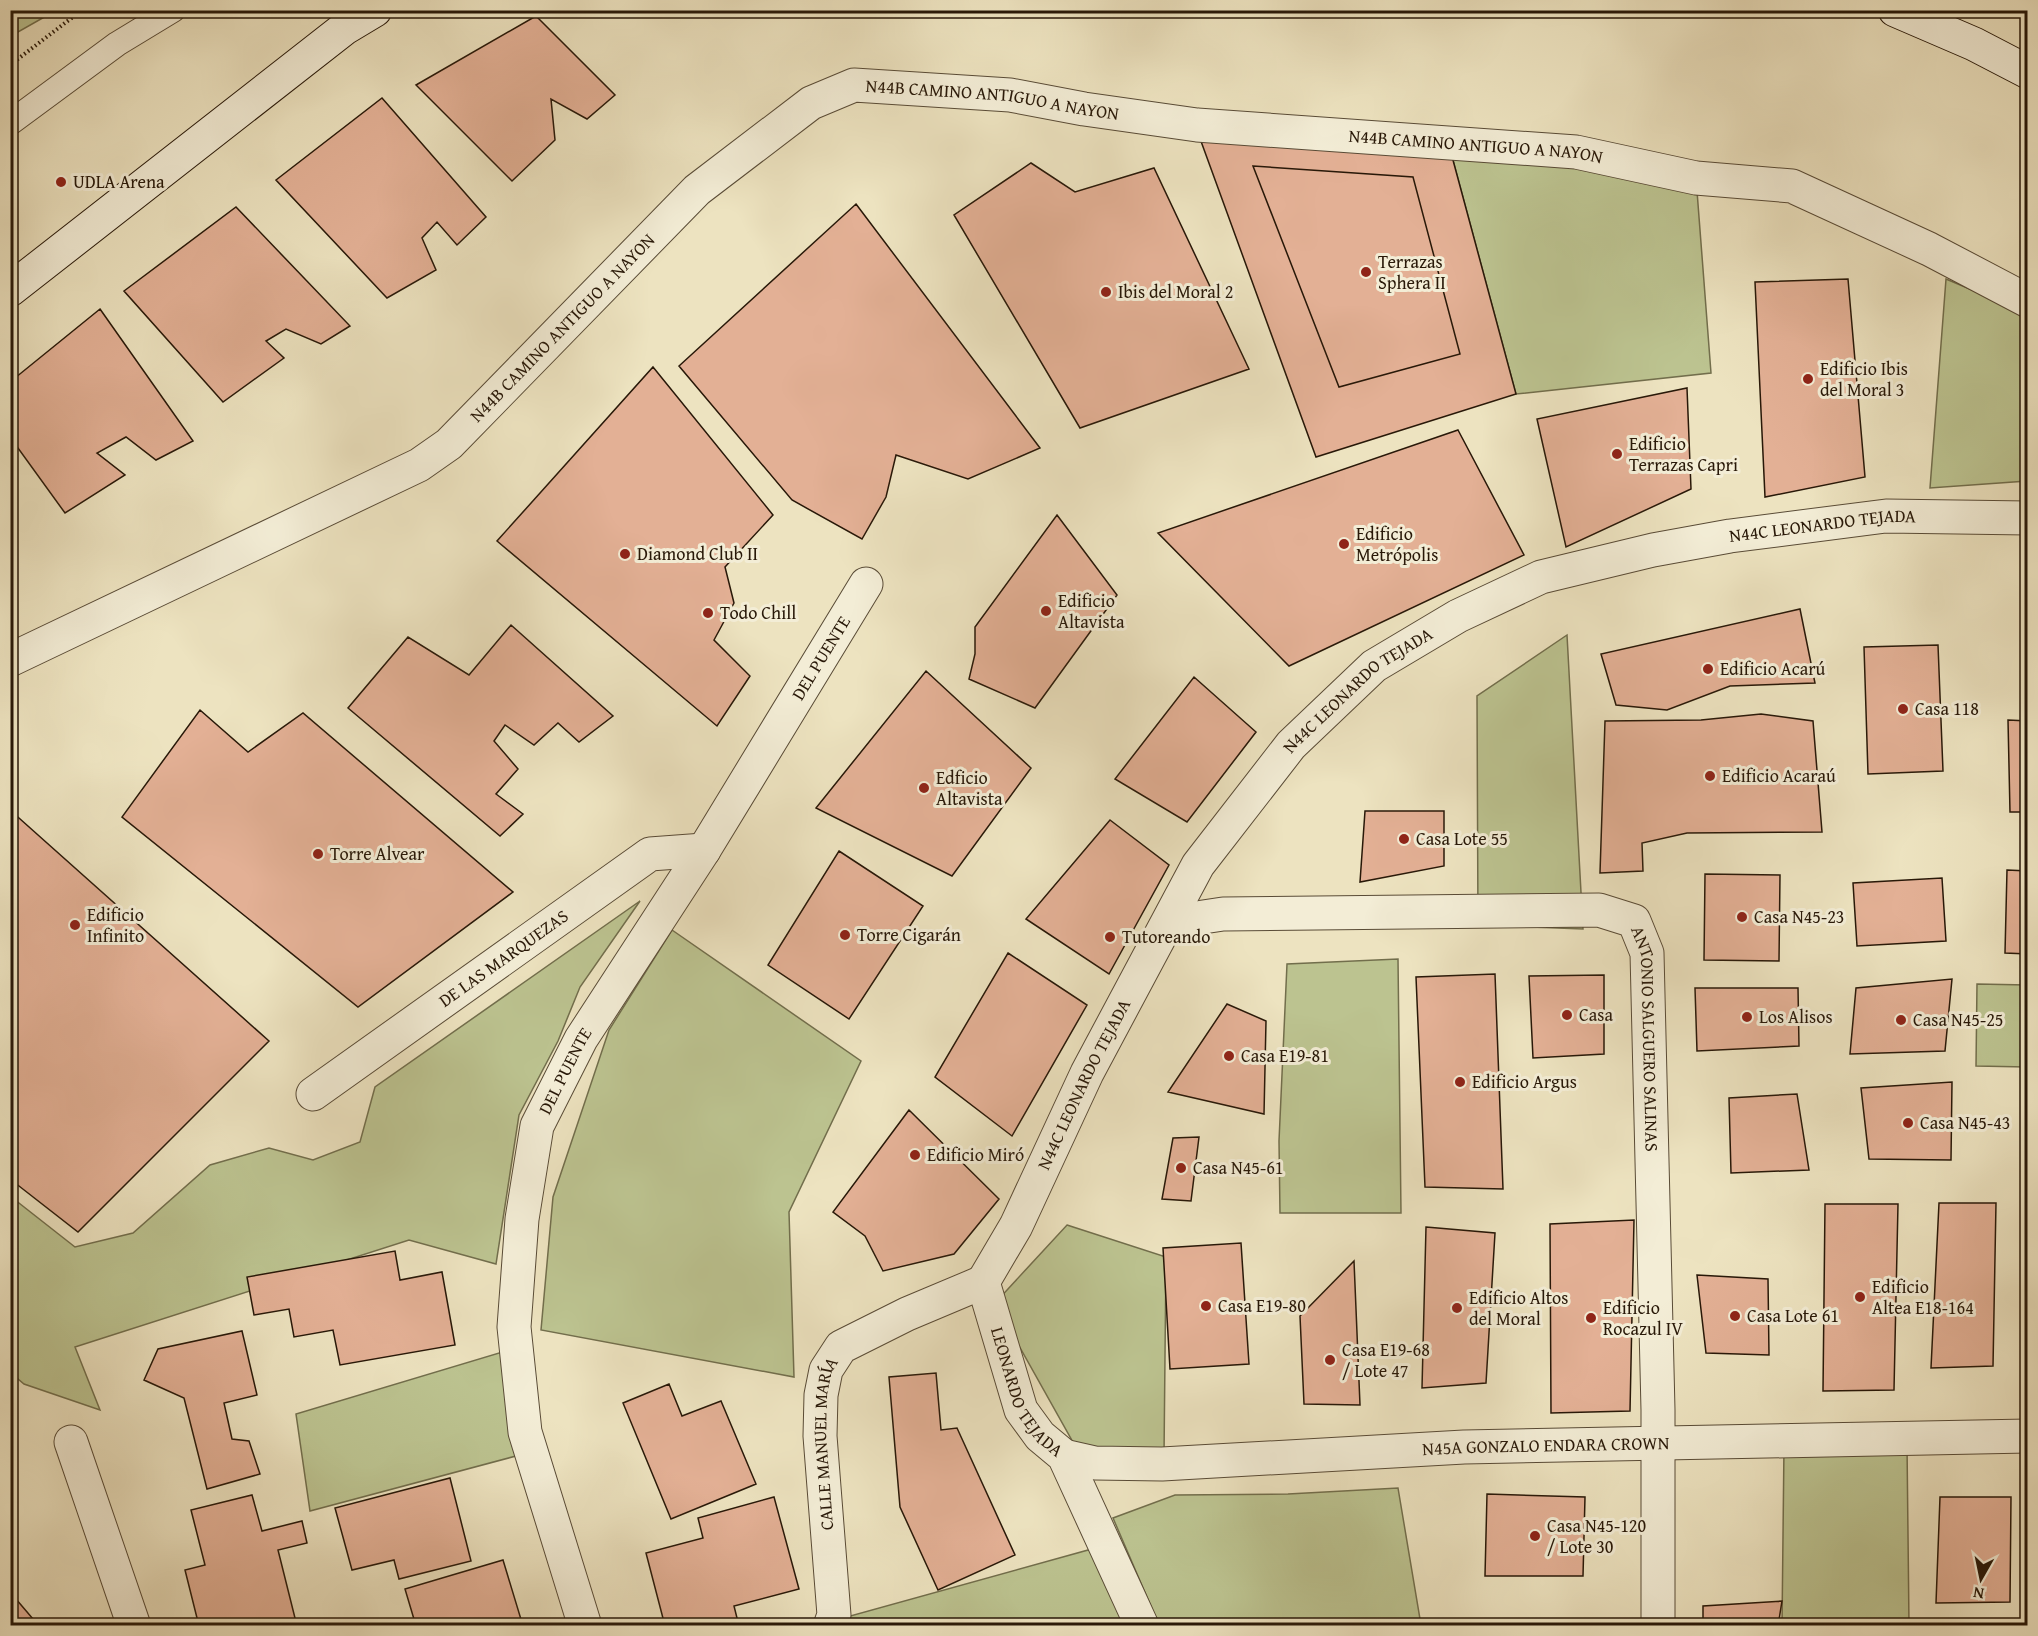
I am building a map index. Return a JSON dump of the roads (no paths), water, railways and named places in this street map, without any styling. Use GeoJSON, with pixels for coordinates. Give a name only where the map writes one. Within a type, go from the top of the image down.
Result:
{"type":"FeatureCollection","features":[{"type":"Feature","properties":{"kind":"street"},"geometry":{"type":"LineString","coordinates":[[10,290],[345,28],[375,10]]}},
{"type":"Feature","properties":{"kind":"street"},"geometry":{"type":"LineString","coordinates":[[1895,10],[1974,44],[2028,72]]}},
{"type":"Feature","properties":{"kind":"street","name":"N44B CAMINO ANTIGUO A NAYON"},"geometry":{"type":"LineString","coordinates":[[10,660],[419,465],[449,444],[697,190],[811,103],[854,86],[1010,94],[1084,109],[1197,125],[1576,152],[1696,178],[1792,186],[1929,249],[2028,301]]}},
{"type":"Feature","properties":{"kind":"street","name":"N44C LEONARDO TEJADA"},"geometry":{"type":"LineString","coordinates":[[983,1282],[1016,1226],[1087,1073],[1170,922],[1198,865],[1292,745],[1374,666],[1458,616],[1541,577],[1653,550],[1730,536],[1886,516],[2028,519]]}},
{"type":"Feature","properties":{"kind":"street","name":"DEL PUENTE"},"geometry":{"type":"LineString","coordinates":[[585,1626],[525,1432],[514,1328],[522,1219],[537,1126],[580,1039],[704,850],[866,584]]}},
{"type":"Feature","properties":{"kind":"street","name":"DE LAS MARQUEZAS"},"geometry":{"type":"LineString","coordinates":[[313,1094],[650,854],[704,850]]}},
{"type":"Feature","properties":{"kind":"street","name":"ANTONIO SALGUERO SALINAS"},"geometry":{"type":"LineString","coordinates":[[1170,922],[1223,914],[1599,910],[1634,921],[1647,952],[1657,1444],[1658,1626]]}},
{"type":"Feature","properties":{"kind":"street","name":"LEONARDO TEJADA"},"geometry":{"type":"LineString","coordinates":[[983,1282],[1021,1410],[1040,1436],[1064,1456],[1142,1626]]}},
{"type":"Feature","properties":{"kind":"street","name":"CALLE MANUEL MARÍA"},"geometry":{"type":"LineString","coordinates":[[830,1626],[834,1615],[820,1436],[821,1395],[826,1370],[841,1347],[907,1314],[983,1282]]}},
{"type":"Feature","properties":{"kind":"street","name":"N45A GONZALO ENDARA CROWN"},"geometry":{"type":"LineString","coordinates":[[1064,1456],[1095,1462],[1162,1464],[1464,1447],[2028,1436]]}},
{"type":"Feature","properties":{"kind":"street"},"geometry":{"type":"LineString","coordinates":[[72,1442],[134,1626]]}},
{"type":"Feature","properties":{"kind":"lane"},"geometry":{"type":"LineString","coordinates":[[10,123],[117,44],[173,10]]}},
{"type":"Feature","properties":{"kind":"place","name":"UDLA Arena"},"geometry":{"type":"Point","coordinates":[61,182]}},
{"type":"Feature","properties":{"kind":"place","name":"Terrazas Sphera II"},"geometry":{"type":"Point","coordinates":[1366,272]}},
{"type":"Feature","properties":{"kind":"place","name":"Ibis del Moral 2"},"geometry":{"type":"Point","coordinates":[1106,292]}},
{"type":"Feature","properties":{"kind":"place","name":"Edificio Ibis del Moral 3"},"geometry":{"type":"Point","coordinates":[1808,379]}},
{"type":"Feature","properties":{"kind":"place","name":"Edificio Terrazas Capri"},"geometry":{"type":"Point","coordinates":[1617,454]}},
{"type":"Feature","properties":{"kind":"place","name":"Edificio Metrópolis"},"geometry":{"type":"Point","coordinates":[1344,544]}},
{"type":"Feature","properties":{"kind":"place","name":"Diamond Club II"},"geometry":{"type":"Point","coordinates":[625,554]}},
{"type":"Feature","properties":{"kind":"place","name":"Edificio Altavista"},"geometry":{"type":"Point","coordinates":[1046,611]}},
{"type":"Feature","properties":{"kind":"place","name":"Todo Chill"},"geometry":{"type":"Point","coordinates":[708,613]}},
{"type":"Feature","properties":{"kind":"place","name":"Edificio Acarú"},"geometry":{"type":"Point","coordinates":[1708,669]}},
{"type":"Feature","properties":{"kind":"place","name":"Casa 118"},"geometry":{"type":"Point","coordinates":[1903,709]}},
{"type":"Feature","properties":{"kind":"place","name":"Edificio Acaraú"},"geometry":{"type":"Point","coordinates":[1710,776]}},
{"type":"Feature","properties":{"kind":"place","name":"Edficio Altavista"},"geometry":{"type":"Point","coordinates":[924,788]}},
{"type":"Feature","properties":{"kind":"place","name":"Casa Lote 55"},"geometry":{"type":"Point","coordinates":[1404,839]}},
{"type":"Feature","properties":{"kind":"place","name":"Torre Alvear"},"geometry":{"type":"Point","coordinates":[318,854]}},
{"type":"Feature","properties":{"kind":"place","name":"Casa N45-23"},"geometry":{"type":"Point","coordinates":[1742,917]}},
{"type":"Feature","properties":{"kind":"place","name":"Edificio Infinito"},"geometry":{"type":"Point","coordinates":[75,925]}},
{"type":"Feature","properties":{"kind":"place","name":"Torre Cigarán"},"geometry":{"type":"Point","coordinates":[845,935]}},
{"type":"Feature","properties":{"kind":"place","name":"Tutoreando"},"geometry":{"type":"Point","coordinates":[1110,937]}},
{"type":"Feature","properties":{"kind":"place","name":"Casa"},"geometry":{"type":"Point","coordinates":[1567,1015]}},
{"type":"Feature","properties":{"kind":"place","name":"Los Alisos"},"geometry":{"type":"Point","coordinates":[1747,1017]}},
{"type":"Feature","properties":{"kind":"place","name":"Casa N45-25"},"geometry":{"type":"Point","coordinates":[1901,1020]}},
{"type":"Feature","properties":{"kind":"place","name":"Casa E19-81"},"geometry":{"type":"Point","coordinates":[1229,1056]}},
{"type":"Feature","properties":{"kind":"place","name":"Edificio Argus"},"geometry":{"type":"Point","coordinates":[1460,1082]}},
{"type":"Feature","properties":{"kind":"place","name":"Casa N45-43"},"geometry":{"type":"Point","coordinates":[1908,1123]}},
{"type":"Feature","properties":{"kind":"place","name":"Edificio Miró"},"geometry":{"type":"Point","coordinates":[915,1155]}},
{"type":"Feature","properties":{"kind":"place","name":"Casa N45-61"},"geometry":{"type":"Point","coordinates":[1181,1168]}},
{"type":"Feature","properties":{"kind":"place","name":"Edificio Altea E18-164"},"geometry":{"type":"Point","coordinates":[1860,1297]}},
{"type":"Feature","properties":{"kind":"place","name":"Casa E19-80"},"geometry":{"type":"Point","coordinates":[1206,1306]}},
{"type":"Feature","properties":{"kind":"place","name":"Edificio Altos del Moral"},"geometry":{"type":"Point","coordinates":[1457,1308]}},
{"type":"Feature","properties":{"kind":"place","name":"Casa Lote 61"},"geometry":{"type":"Point","coordinates":[1735,1316]}},
{"type":"Feature","properties":{"kind":"place","name":"Edificio Rocazul IV"},"geometry":{"type":"Point","coordinates":[1591,1318]}},
{"type":"Feature","properties":{"kind":"place","name":"Casa E19-68 / Lote 47"},"geometry":{"type":"Point","coordinates":[1330,1360]}},
{"type":"Feature","properties":{"kind":"place","name":"Casa N45-120 / Lote 30"},"geometry":{"type":"Point","coordinates":[1535,1536]}}]}
